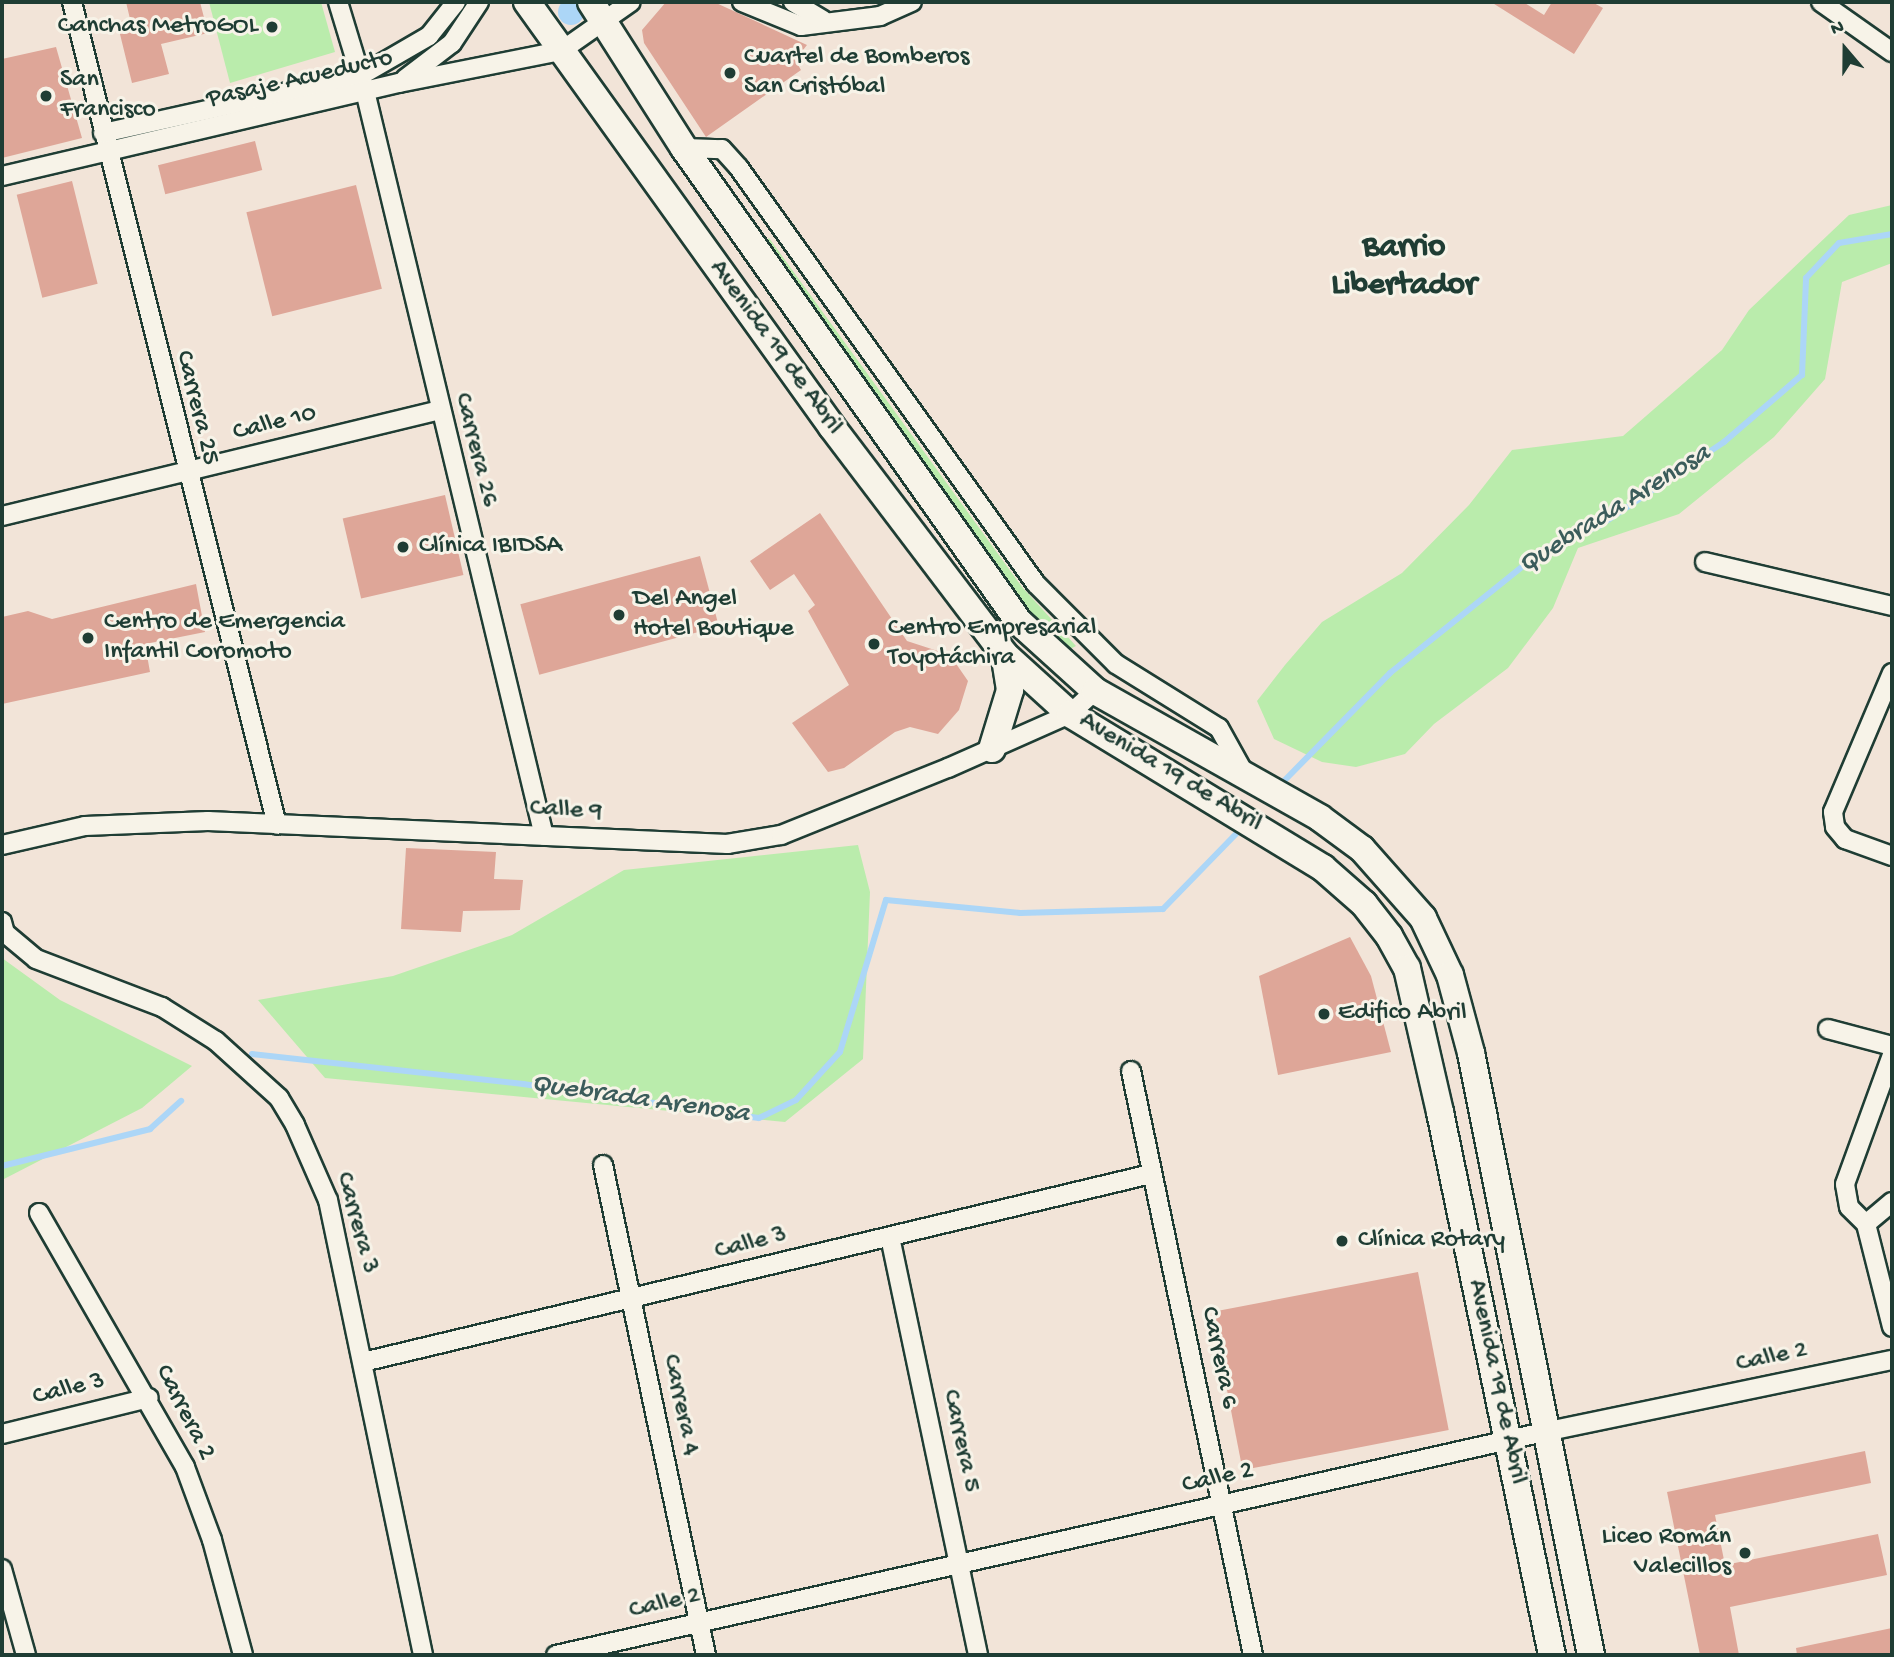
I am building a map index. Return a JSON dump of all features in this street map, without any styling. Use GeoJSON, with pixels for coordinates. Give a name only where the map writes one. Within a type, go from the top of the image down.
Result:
{"type":"FeatureCollection","features":[{"type":"Feature","properties":{"kind":"main road","name":"Avenida 19 de Abril"},"geometry":{"type":"LineString","coordinates":[[527,2],[831,427],[1004,654],[1070,714],[1323,868],[1364,904],[1389,936],[1407,968],[1552,1655]]}},
{"type":"Feature","properties":{"kind":"main road","name":"Avenida 19 de Abril"},"geometry":{"type":"LineString","coordinates":[[602,9],[684,148],[986,580],[1028,631],[1095,691],[1243,771],[1362,849],[1423,918],[1450,975],[1471,1053],[1544,1432],[1591,1655]]}},
{"type":"Feature","properties":{"kind":"main road"},"geometry":{"type":"LineString","coordinates":[[992,749],[1010,691],[1004,654]]}},
{"type":"Feature","properties":{"kind":"street","name":"Carrera 25"},"geometry":{"type":"LineString","coordinates":[[72,2],[185,472],[277,825]]}},
{"type":"Feature","properties":{"kind":"street","name":"Carrera 26"},"geometry":{"type":"LineString","coordinates":[[338,2],[363,83],[438,411],[544,836]]}},
{"type":"Feature","properties":{"kind":"street"},"geometry":{"type":"LineString","coordinates":[[103,133],[363,83],[429,36],[456,2]]}},
{"type":"Feature","properties":{"kind":"street"},"geometry":{"type":"LineString","coordinates":[[399,83],[452,43],[479,2]]}},
{"type":"Feature","properties":{"kind":"street","name":"Pasaje Acueducto"},"geometry":{"type":"LineString","coordinates":[[2,176],[107,152],[363,83],[399,83],[561,51],[602,9],[631,2]]}},
{"type":"Feature","properties":{"kind":"street"},"geometry":{"type":"LineString","coordinates":[[742,2],[801,26],[823,20],[880,16],[912,2]]}},
{"type":"Feature","properties":{"kind":"street"},"geometry":{"type":"LineString","coordinates":[[793,2],[823,20]]}},
{"type":"Feature","properties":{"kind":"street"},"geometry":{"type":"LineString","coordinates":[[1831,4],[1892,52]]}},
{"type":"Feature","properties":{"kind":"street"},"geometry":{"type":"LineString","coordinates":[[684,148],[722,149],[739,168],[1036,584],[1116,664],[1219,728],[1243,771]]}},
{"type":"Feature","properties":{"kind":"street","name":"Calle 10"},"geometry":{"type":"LineString","coordinates":[[2,516],[438,411]]}},
{"type":"Feature","properties":{"kind":"street"},"geometry":{"type":"LineString","coordinates":[[1705,562],[1892,606]]}},
{"type":"Feature","properties":{"kind":"street"},"geometry":{"type":"LineString","coordinates":[[1892,673],[1833,812],[1835,827],[1845,839],[1892,856]]}},
{"type":"Feature","properties":{"kind":"street","name":"Calle 9"},"geometry":{"type":"LineString","coordinates":[[2,845],[86,826],[134,823],[277,825],[727,844],[781,835],[992,749],[1070,714],[1095,691]]}},
{"type":"Feature","properties":{"kind":"street","name":"Carrera 3"},"geometry":{"type":"LineString","coordinates":[[2,922],[5,933],[36,959],[162,1007],[216,1041],[279,1098],[328,1200],[422,1655]]}},
{"type":"Feature","properties":{"kind":"street"},"geometry":{"type":"LineString","coordinates":[[1828,1029],[1892,1046]]}},
{"type":"Feature","properties":{"kind":"street"},"geometry":{"type":"LineString","coordinates":[[1892,1055],[1845,1184],[1849,1207],[1866,1224],[1892,1327]]}},
{"type":"Feature","properties":{"kind":"street","name":"Carrera 6"},"geometry":{"type":"LineString","coordinates":[[1131,1072],[1253,1655]]}},
{"type":"Feature","properties":{"kind":"street","name":"Carrera 4"},"geometry":{"type":"LineString","coordinates":[[603,1165],[706,1655]]}},
{"type":"Feature","properties":{"kind":"street","name":"Calle 3"},"geometry":{"type":"LineString","coordinates":[[363,1362],[1151,1174]]}},
{"type":"Feature","properties":{"kind":"street"},"geometry":{"type":"LineString","coordinates":[[1866,1224],[1892,1202]]}},
{"type":"Feature","properties":{"kind":"street","name":"Carrera 2"},"geometry":{"type":"LineString","coordinates":[[39,1213],[149,1398],[185,1467],[212,1540],[243,1655]]}},
{"type":"Feature","properties":{"kind":"street","name":"Carrera 5"},"geometry":{"type":"LineString","coordinates":[[890,1237],[978,1655]]}},
{"type":"Feature","properties":{"kind":"street","name":"Calle 2"},"geometry":{"type":"LineString","coordinates":[[556,1655],[960,1566],[1544,1432],[1892,1360]]}},
{"type":"Feature","properties":{"kind":"street","name":"Calle 3"},"geometry":{"type":"LineString","coordinates":[[2,1434],[149,1398]]}},
{"type":"Feature","properties":{"kind":"street"},"geometry":{"type":"LineString","coordinates":[[2,1569],[26,1655]]}},
{"type":"Feature","properties":{"kind":"green space","name":"Canchas MetroGOL"},"geometry":{"type":"Polygon","coordinates":[[[209,2],[321,2],[335,52],[230,83],[209,2]]]}},
{"type":"Feature","properties":{"kind":"green space"},"geometry":{"type":"Polygon","coordinates":[[[1892,205],[1892,263],[1842,282],[1825,379],[1774,437],[1679,514],[1578,548],[1553,608],[1508,668],[1434,724],[1405,754],[1356,767],[1322,762],[1274,739],[1257,701],[1285,665],[1322,622],[1402,573],[1469,505],[1512,450],[1623,436],[1722,350],[1749,310],[1849,215],[1892,205]]]}},
{"type":"Feature","properties":{"kind":"green space"},"geometry":{"type":"Polygon","coordinates":[[[769,238],[1022,587],[1076,646],[1066,651],[1016,598],[763,243],[769,238]]]}},
{"type":"Feature","properties":{"kind":"green space"},"geometry":{"type":"Polygon","coordinates":[[[858,845],[870,892],[863,1059],[785,1122],[325,1078],[258,1000],[393,976],[512,935],[624,870],[858,845]]]}},
{"type":"Feature","properties":{"kind":"green space"},"geometry":{"type":"Polygon","coordinates":[[[2,958],[60,1000],[192,1066],[142,1108],[2,1180],[2,958]]]}},
{"type":"Feature","properties":{"kind":"water"},"geometry":{"type":"Polygon","coordinates":[[[571,-1],[580,3],[584,12],[580,21],[571,25],[562,21],[558,12],[562,3],[571,-1]]]}},
{"type":"Feature","properties":{"kind":"building"},"geometry":{"type":"Polygon","coordinates":[[[126,2],[200,2],[208,33],[161,44],[169,74],[132,83],[117,22],[130,19],[126,2]]]}},
{"type":"Feature","properties":{"kind":"building","name":"Cuartel de Bomberos San Cristóbal"},"geometry":{"type":"Polygon","coordinates":[[[666,2],[714,2],[807,45],[795,60],[801,70],[706,137],[644,43],[642,30],[666,2]]]}},
{"type":"Feature","properties":{"kind":"building"},"geometry":{"type":"Polygon","coordinates":[[[1491,2],[1523,2],[1544,15],[1552,2],[1592,2],[1603,8],[1574,54],[1491,2]]]}},
{"type":"Feature","properties":{"kind":"building"},"geometry":{"type":"Polygon","coordinates":[[[56,47],[82,138],[2,158],[2,59],[56,47]]]}},
{"type":"Feature","properties":{"kind":"building"},"geometry":{"type":"Polygon","coordinates":[[[255,141],[262,170],[165,194],[158,165],[255,141]]]}},
{"type":"Feature","properties":{"kind":"building"},"geometry":{"type":"Polygon","coordinates":[[[72,181],[98,284],[42,298],[17,195],[72,181]]]}},
{"type":"Feature","properties":{"kind":"building"},"geometry":{"type":"Polygon","coordinates":[[[356,185],[382,289],[272,316],[246,212],[356,185]]]}},
{"type":"Feature","properties":{"kind":"building","name":"Clínica IBIDSA"},"geometry":{"type":"Polygon","coordinates":[[[445,495],[463,575],[361,599],[343,519],[445,495]]]}},
{"type":"Feature","properties":{"kind":"building","name":"Centro Empresarial Toyotáchira"},"geometry":{"type":"Polygon","coordinates":[[[820,513],[907,641],[950,655],[968,681],[959,710],[938,734],[910,727],[895,732],[844,768],[828,772],[792,723],[849,685],[808,611],[815,605],[794,574],[770,590],[750,561],[820,513]]]}},
{"type":"Feature","properties":{"kind":"building","name":"Del Angel Hotel Boutique"},"geometry":{"type":"Polygon","coordinates":[[[700,556],[719,627],[539,675],[520,604],[700,556]]]}},
{"type":"Feature","properties":{"kind":"building","name":"Centro de Emergencia Infantil Coromoto"},"geometry":{"type":"Polygon","coordinates":[[[196,584],[205,632],[145,644],[150,672],[2,704],[2,617],[28,611],[52,619],[196,584]]]}},
{"type":"Feature","properties":{"kind":"building"},"geometry":{"type":"Polygon","coordinates":[[[406,848],[496,852],[494,879],[523,880],[520,910],[463,911],[461,932],[401,929],[406,848]]]}},
{"type":"Feature","properties":{"kind":"building","name":"Edifico Abril"},"geometry":{"type":"Polygon","coordinates":[[[1350,937],[1371,976],[1391,1052],[1278,1075],[1259,976],[1350,937]]]}},
{"type":"Feature","properties":{"kind":"building"},"geometry":{"type":"Polygon","coordinates":[[[1418,1272],[1449,1430],[1243,1470],[1212,1312],[1418,1272]]]}},
{"type":"Feature","properties":{"kind":"building"},"geometry":{"type":"Polygon","coordinates":[[[1865,1451],[1871,1483],[1715,1515],[1725,1565],[1878,1534],[1887,1575],[1730,1607],[1739,1655],[1700,1655],[1667,1492],[1865,1451]]]}},
{"type":"Feature","properties":{"kind":"building"},"geometry":{"type":"Polygon","coordinates":[[[1892,1628],[1892,1655],[1797,1655],[1796,1648],[1892,1628]]]}},
{"type":"Feature","properties":{"kind":"waterway","name":"Quebrada Arenosa"},"geometry":{"type":"LineString","coordinates":[[1283,782],[1390,673],[1544,549],[1599,526],[1724,442],[1802,375],[1806,278],[1839,243],[1892,234]]}},
{"type":"Feature","properties":{"kind":"waterway","name":"Quebrada Arenosa"},"geometry":{"type":"LineString","coordinates":[[252,1054],[523,1084],[759,1118],[796,1100],[840,1052],[886,900],[1020,913],[1163,909],[1237,833]]}},
{"type":"Feature","properties":{"kind":"waterway","name":"Quebrada Arenosa"},"geometry":{"type":"LineString","coordinates":[[2,1166],[150,1129],[181,1101]]}},
{"type":"Feature","properties":{"kind":"place","name":"Canchas MetroGOL"},"geometry":{"type":"Point","coordinates":[272,27]}},
{"type":"Feature","properties":{"kind":"place","name":"Cuartel de Bomberos San Cristóbal"},"geometry":{"type":"Point","coordinates":[730,73]}},
{"type":"Feature","properties":{"kind":"place","name":"San Francisco"},"geometry":{"type":"Point","coordinates":[46,96]}},
{"type":"Feature","properties":{"kind":"place","name":"Clínica IBIDSA"},"geometry":{"type":"Point","coordinates":[403,547]}},
{"type":"Feature","properties":{"kind":"place","name":"Del Angel Hotel Boutique"},"geometry":{"type":"Point","coordinates":[619,615]}},
{"type":"Feature","properties":{"kind":"place","name":"Centro de Emergencia Infantil Coromoto"},"geometry":{"type":"Point","coordinates":[88,638]}},
{"type":"Feature","properties":{"kind":"place","name":"Centro Empresarial Toyotáchira"},"geometry":{"type":"Point","coordinates":[874,644]}},
{"type":"Feature","properties":{"kind":"place","name":"Edifico Abril"},"geometry":{"type":"Point","coordinates":[1324,1014]}},
{"type":"Feature","properties":{"kind":"place","name":"Clínica Rotary"},"geometry":{"type":"Point","coordinates":[1342,1241]}},
{"type":"Feature","properties":{"kind":"place","name":"Liceo Román Valecillos"},"geometry":{"type":"Point","coordinates":[1745,1553]}},
{"type":"Feature","properties":{"kind":"district","name":"Barrio Libertador"},"geometry":{"type":"Point","coordinates":[1404,268]}}]}
